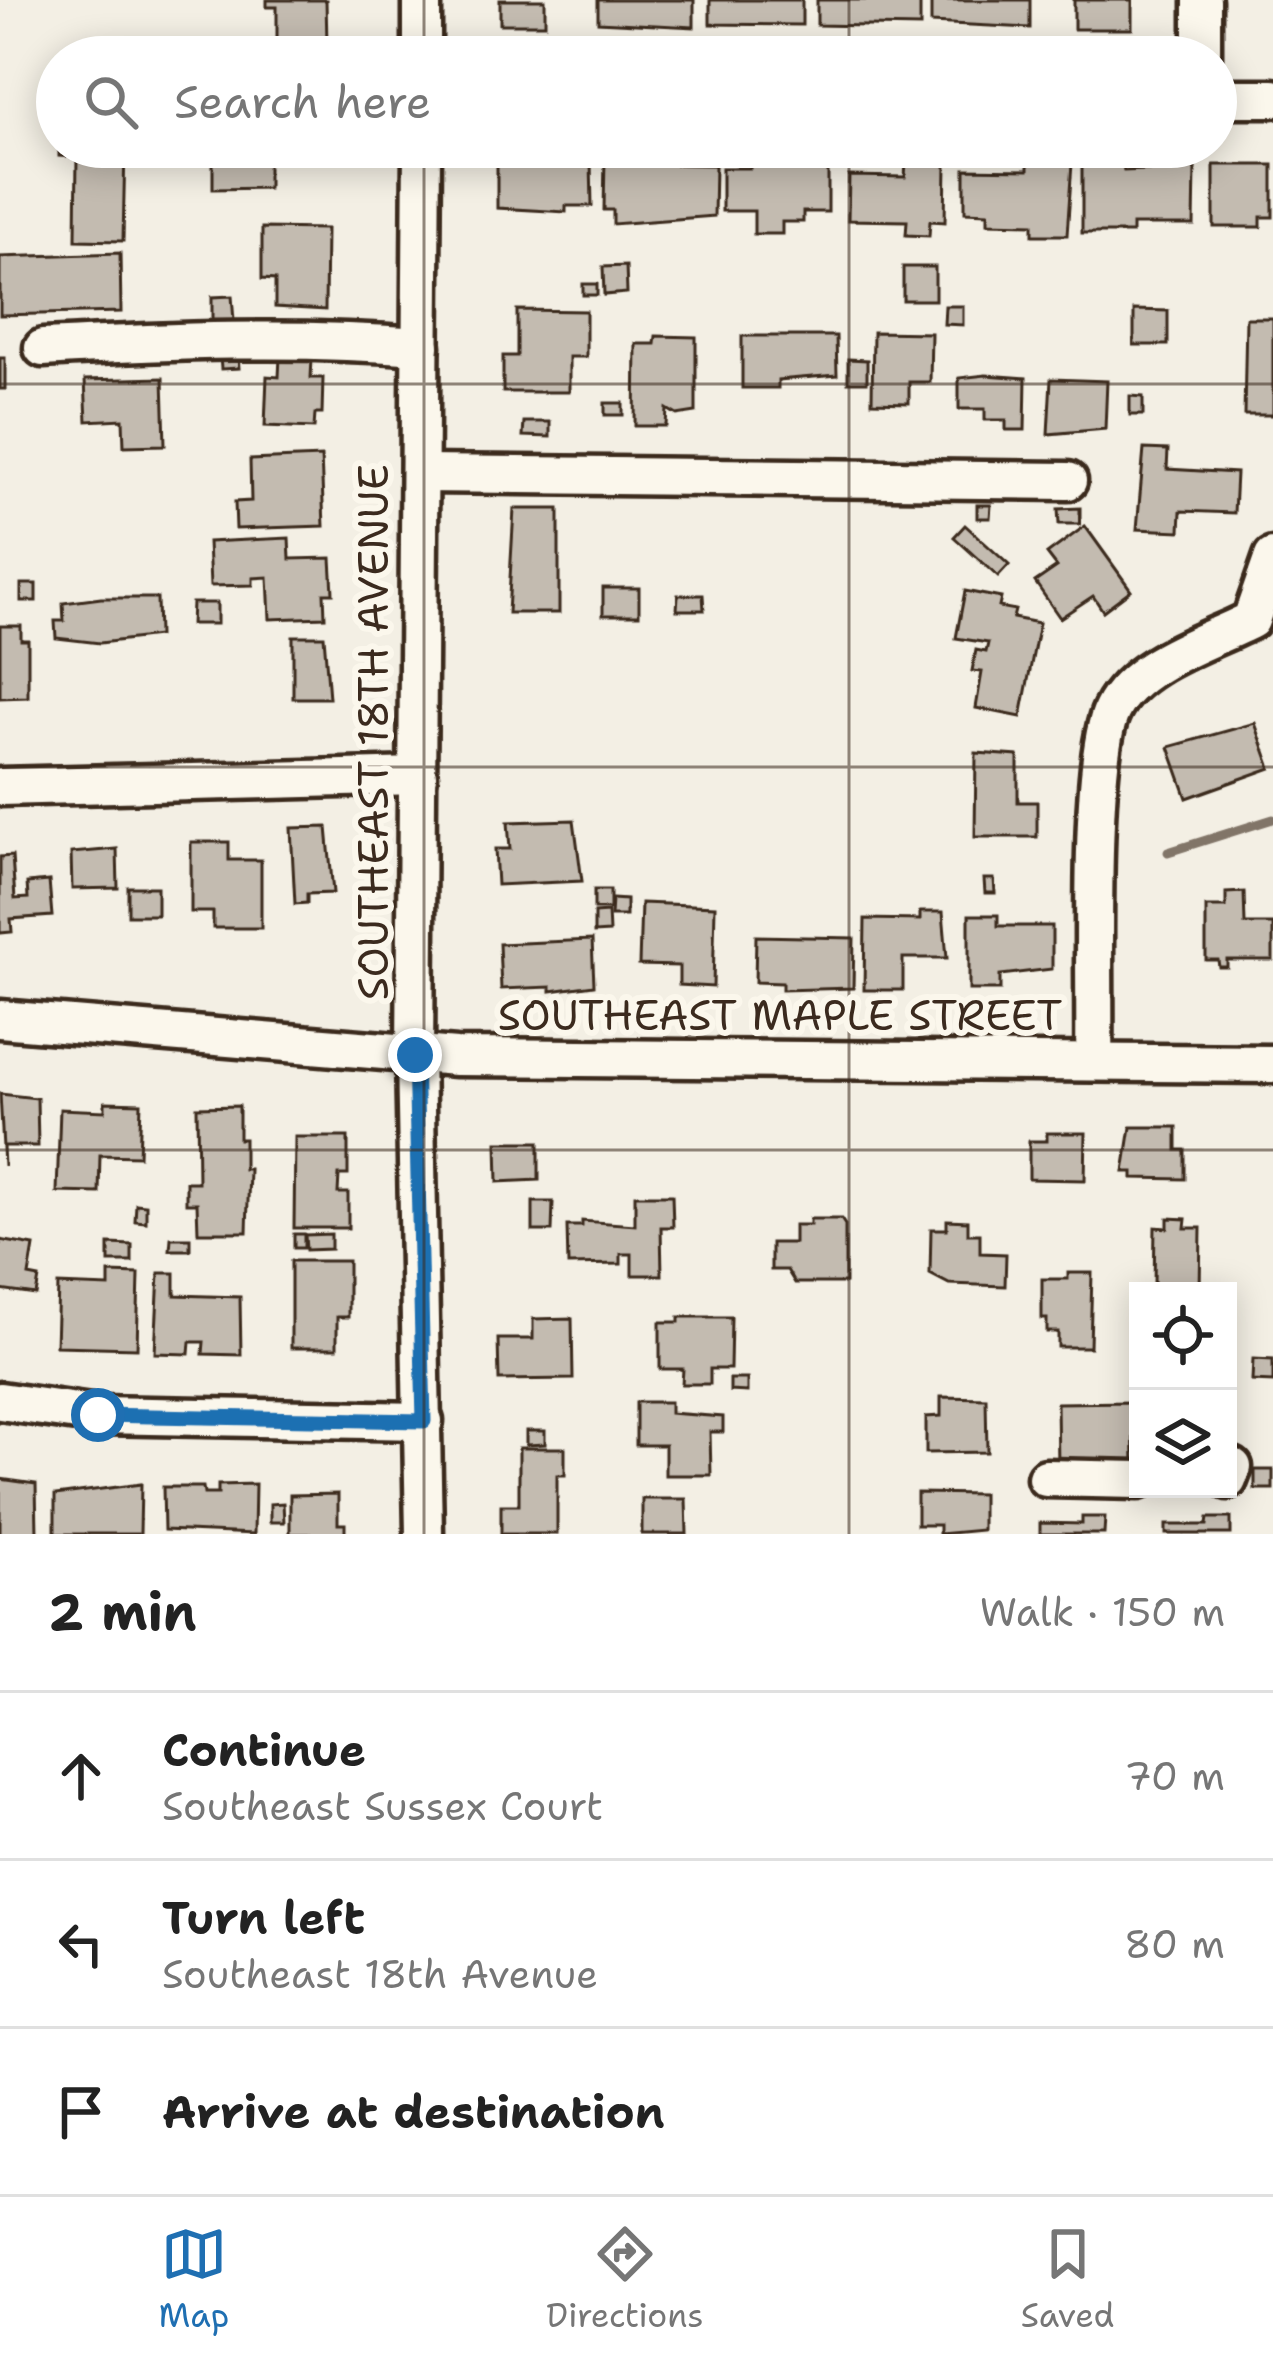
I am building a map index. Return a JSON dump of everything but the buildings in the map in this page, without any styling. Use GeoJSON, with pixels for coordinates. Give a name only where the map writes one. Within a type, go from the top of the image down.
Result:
{"type":"FeatureCollection","features":[{"type":"Feature","properties":{"kind":"street"},"geometry":{"type":"LineString","coordinates":[[422,0],[422,36]]}},
{"type":"Feature","properties":{"kind":"street"},"geometry":{"type":"LineString","coordinates":[[1202,0],[1202,36]]}},
{"type":"Feature","properties":{"kind":"street"},"geometry":{"type":"LineString","coordinates":[[1237,98],[1273,98]]}},
{"type":"Feature","properties":{"kind":"street","name":"SOUTHEAST 18TH AVENUE"},"geometry":{"type":"LineString","coordinates":[[422,168],[415,1055],[424,1534]]}},
{"type":"Feature","properties":{"kind":"street"},"geometry":{"type":"LineString","coordinates":[[43,348],[243,338],[421,346]]}},
{"type":"Feature","properties":{"kind":"street"},"geometry":{"type":"LineString","coordinates":[[420,474],[1068,481]]}},
{"type":"Feature","properties":{"kind":"street"},"geometry":{"type":"LineString","coordinates":[[1094,1062],[1100,778],[1112,710],[1147,673],[1251,620],[1273,556]]}},
{"type":"Feature","properties":{"kind":"street"},"geometry":{"type":"LineString","coordinates":[[0,787],[418,776]]}},
{"type":"Feature","properties":{"kind":"street","name":"SOUTHEAST MAPLE STREET"},"geometry":{"type":"LineString","coordinates":[[0,1019],[415,1055],[1273,1064]]}},
{"type":"Feature","properties":{"kind":"street"},"geometry":{"type":"LineString","coordinates":[[0,1401],[98,1415],[424,1421]]}},
{"type":"Feature","properties":{"kind":"street"},"geometry":{"type":"LineString","coordinates":[[1046,1478],[1129,1480]]}},
{"type":"Feature","properties":{"kind":"waterway"},"geometry":{"type":"LineString","coordinates":[[1168,852],[1273,819]]}},
{"type":"Feature","properties":{"kind":"route"},"geometry":{"type":"LineString","coordinates":[[98,1415],[424,1421],[415,1055]]}}]}
